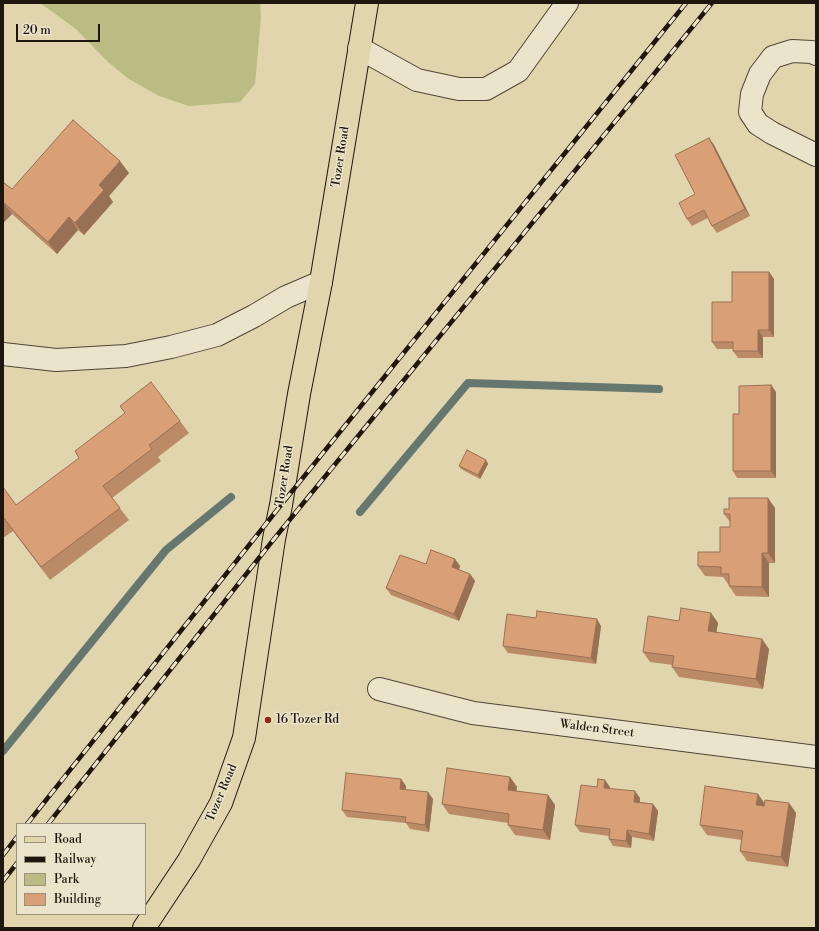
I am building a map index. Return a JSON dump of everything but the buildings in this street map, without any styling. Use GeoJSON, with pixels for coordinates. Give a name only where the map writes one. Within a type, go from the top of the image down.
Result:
{"type":"FeatureCollection","features":[{"type":"Feature","properties":{"kind":"main road","name":"Tozer Road"},"geometry":{"type":"LineString","coordinates":[[144,928],[190,860],[221,802],[244,738],[274,539],[299,394],[321,282],[367,3]]}},
{"type":"Feature","properties":{"kind":"street"},"geometry":{"type":"LineString","coordinates":[[359,48],[417,80],[459,90],[486,89],[518,71],[567,3]]}},
{"type":"Feature","properties":{"kind":"street"},"geometry":{"type":"LineString","coordinates":[[816,54],[812,52],[792,51],[774,57],[760,74],[752,94],[750,112],[758,124],[772,133],[816,155]]}},
{"type":"Feature","properties":{"kind":"street"},"geometry":{"type":"LineString","coordinates":[[3,354],[56,360],[126,356],[171,347],[217,335],[254,316],[286,297],[321,282]]}},
{"type":"Feature","properties":{"kind":"street","name":"Walden Street"},"geometry":{"type":"LineString","coordinates":[[379,689],[473,713],[816,757]]}},
{"type":"Feature","properties":{"kind":"green space"},"geometry":{"type":"Polygon","coordinates":[[[40,3],[260,3],[261,17],[255,84],[240,102],[189,106],[159,96],[129,79],[108,62],[76,29],[40,3]]]}},
{"type":"Feature","properties":{"kind":"waterway"},"geometry":{"type":"LineString","coordinates":[[360,512],[468,383],[659,389]]}},
{"type":"Feature","properties":{"kind":"waterway"},"geometry":{"type":"LineString","coordinates":[[3,751],[166,550],[231,497]]}},
{"type":"Feature","properties":{"kind":"railway"},"geometry":{"type":"LineString","coordinates":[[28,823],[281,505],[686,3]]}},
{"type":"Feature","properties":{"kind":"railway"},"geometry":{"type":"LineString","coordinates":[[49,823],[274,539],[712,3]]}},
{"type":"Feature","properties":{"kind":"railway"},"geometry":{"type":"LineString","coordinates":[[3,855],[16,838]]}},
{"type":"Feature","properties":{"kind":"railway"},"geometry":{"type":"LineString","coordinates":[[3,881],[16,864]]}},
{"type":"Feature","properties":{"kind":"place","name":"16 Tozer Rd"},"geometry":{"type":"Point","coordinates":[268,720]}}]}
